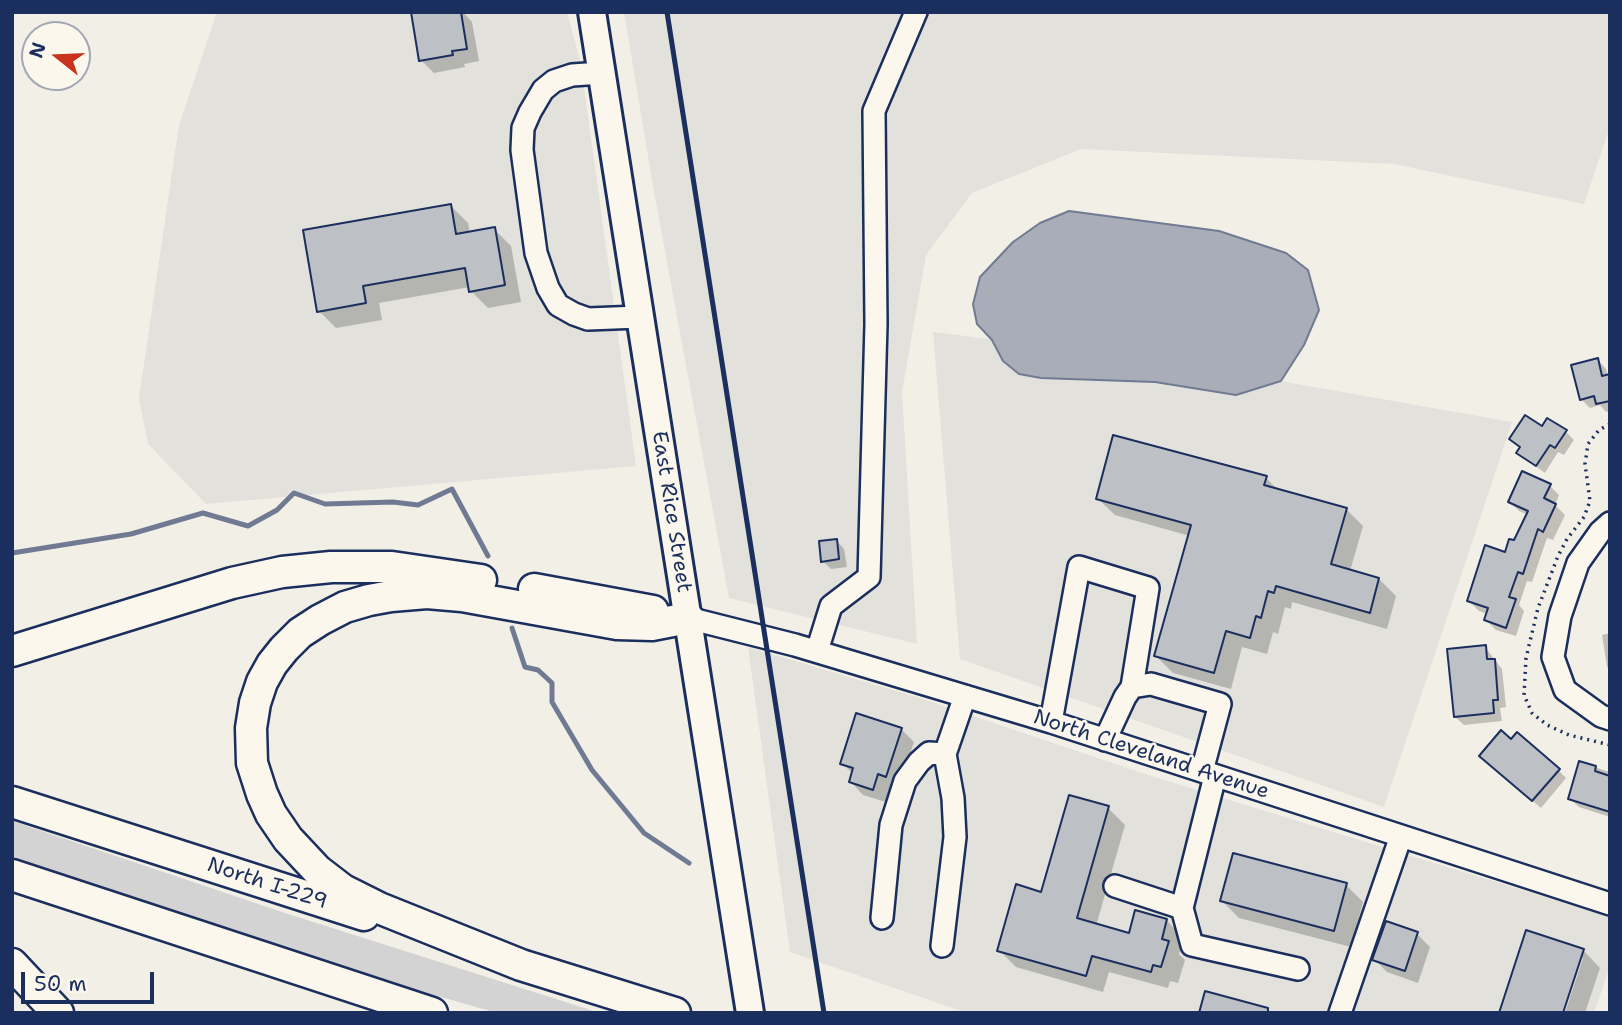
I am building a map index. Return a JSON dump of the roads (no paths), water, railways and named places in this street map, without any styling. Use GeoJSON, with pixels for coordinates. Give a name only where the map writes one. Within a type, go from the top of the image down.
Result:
{"type":"FeatureCollection","features":[{"type":"Feature","properties":{"kind":"highway"},"geometry":{"type":"LineString","coordinates":[[12,651],[232,583],[282,572],[331,567],[392,567],[438,573],[688,618]]}},
{"type":"Feature","properties":{"kind":"highway"},"geometry":{"type":"LineString","coordinates":[[674,1012],[521,965],[355,896],[317,870],[288,839],[271,814],[252,763],[251,728],[255,703],[272,664],[284,649],[310,626],[345,607],[391,596],[427,593],[462,596],[617,624],[652,625],[688,618]]}},
{"type":"Feature","properties":{"kind":"highway","name":"North I-229"},"geometry":{"type":"LineString","coordinates":[[12,802],[521,965]]}},
{"type":"Feature","properties":{"kind":"highway"},"geometry":{"type":"LineString","coordinates":[[12,875],[432,1013]]}},
{"type":"Feature","properties":{"kind":"highway"},"geometry":{"type":"LineString","coordinates":[[12,964],[58,1013]]}},
{"type":"Feature","properties":{"kind":"main road","name":"East Rice Street"},"geometry":{"type":"LineString","coordinates":[[592,12],[750,1013]]}},
{"type":"Feature","properties":{"kind":"street"},"geometry":{"type":"LineString","coordinates":[[817,651],[831,606],[869,577],[876,324],[874,111],[916,12]]}},
{"type":"Feature","properties":{"kind":"street"},"geometry":{"type":"LineString","coordinates":[[602,73],[572,75],[554,81],[543,90],[523,128],[522,150],[536,253],[548,288],[558,305],[588,319],[639,317]]}},
{"type":"Feature","properties":{"kind":"street"},"geometry":{"type":"LineString","coordinates":[[1610,523],[1600,532],[1578,563],[1560,616],[1553,657],[1565,690],[1601,716],[1610,719]]}},
{"type":"Feature","properties":{"kind":"street"},"geometry":{"type":"LineString","coordinates":[[1051,722],[1079,567],[1148,588],[1132,687],[1105,740]]}},
{"type":"Feature","properties":{"kind":"street","name":"North Cleveland Avenue"},"geometry":{"type":"LineString","coordinates":[[688,618],[817,651],[1051,722],[1610,904]]}},
{"type":"Feature","properties":{"kind":"street"},"geometry":{"type":"LineString","coordinates":[[1132,687],[1151,684],[1220,704],[1182,908],[1192,944],[1298,969]]}},
{"type":"Feature","properties":{"kind":"street"},"geometry":{"type":"LineString","coordinates":[[942,946],[954,837],[953,798],[945,754],[965,696]]}},
{"type":"Feature","properties":{"kind":"street"},"geometry":{"type":"LineString","coordinates":[[882,918],[891,825],[905,781],[929,753],[945,754]]}},
{"type":"Feature","properties":{"kind":"street"},"geometry":{"type":"LineString","coordinates":[[1340,1013],[1401,836]]}},
{"type":"Feature","properties":{"kind":"street"},"geometry":{"type":"LineString","coordinates":[[1115,886],[1182,908]]}},
{"type":"Feature","properties":{"kind":"waterway"},"geometry":{"type":"LineString","coordinates":[[12,553],[131,534],[203,513],[248,526],[277,510],[294,493],[325,504],[393,502],[418,505],[452,489],[488,556]]}},
{"type":"Feature","properties":{"kind":"waterway"},"geometry":{"type":"LineString","coordinates":[[512,628],[525,667],[538,670],[552,683],[552,702],[592,770],[644,833],[689,863]]}},
{"type":"Feature","properties":{"kind":"railway"},"geometry":{"type":"LineString","coordinates":[[667,12],[824,1013]]}}]}
